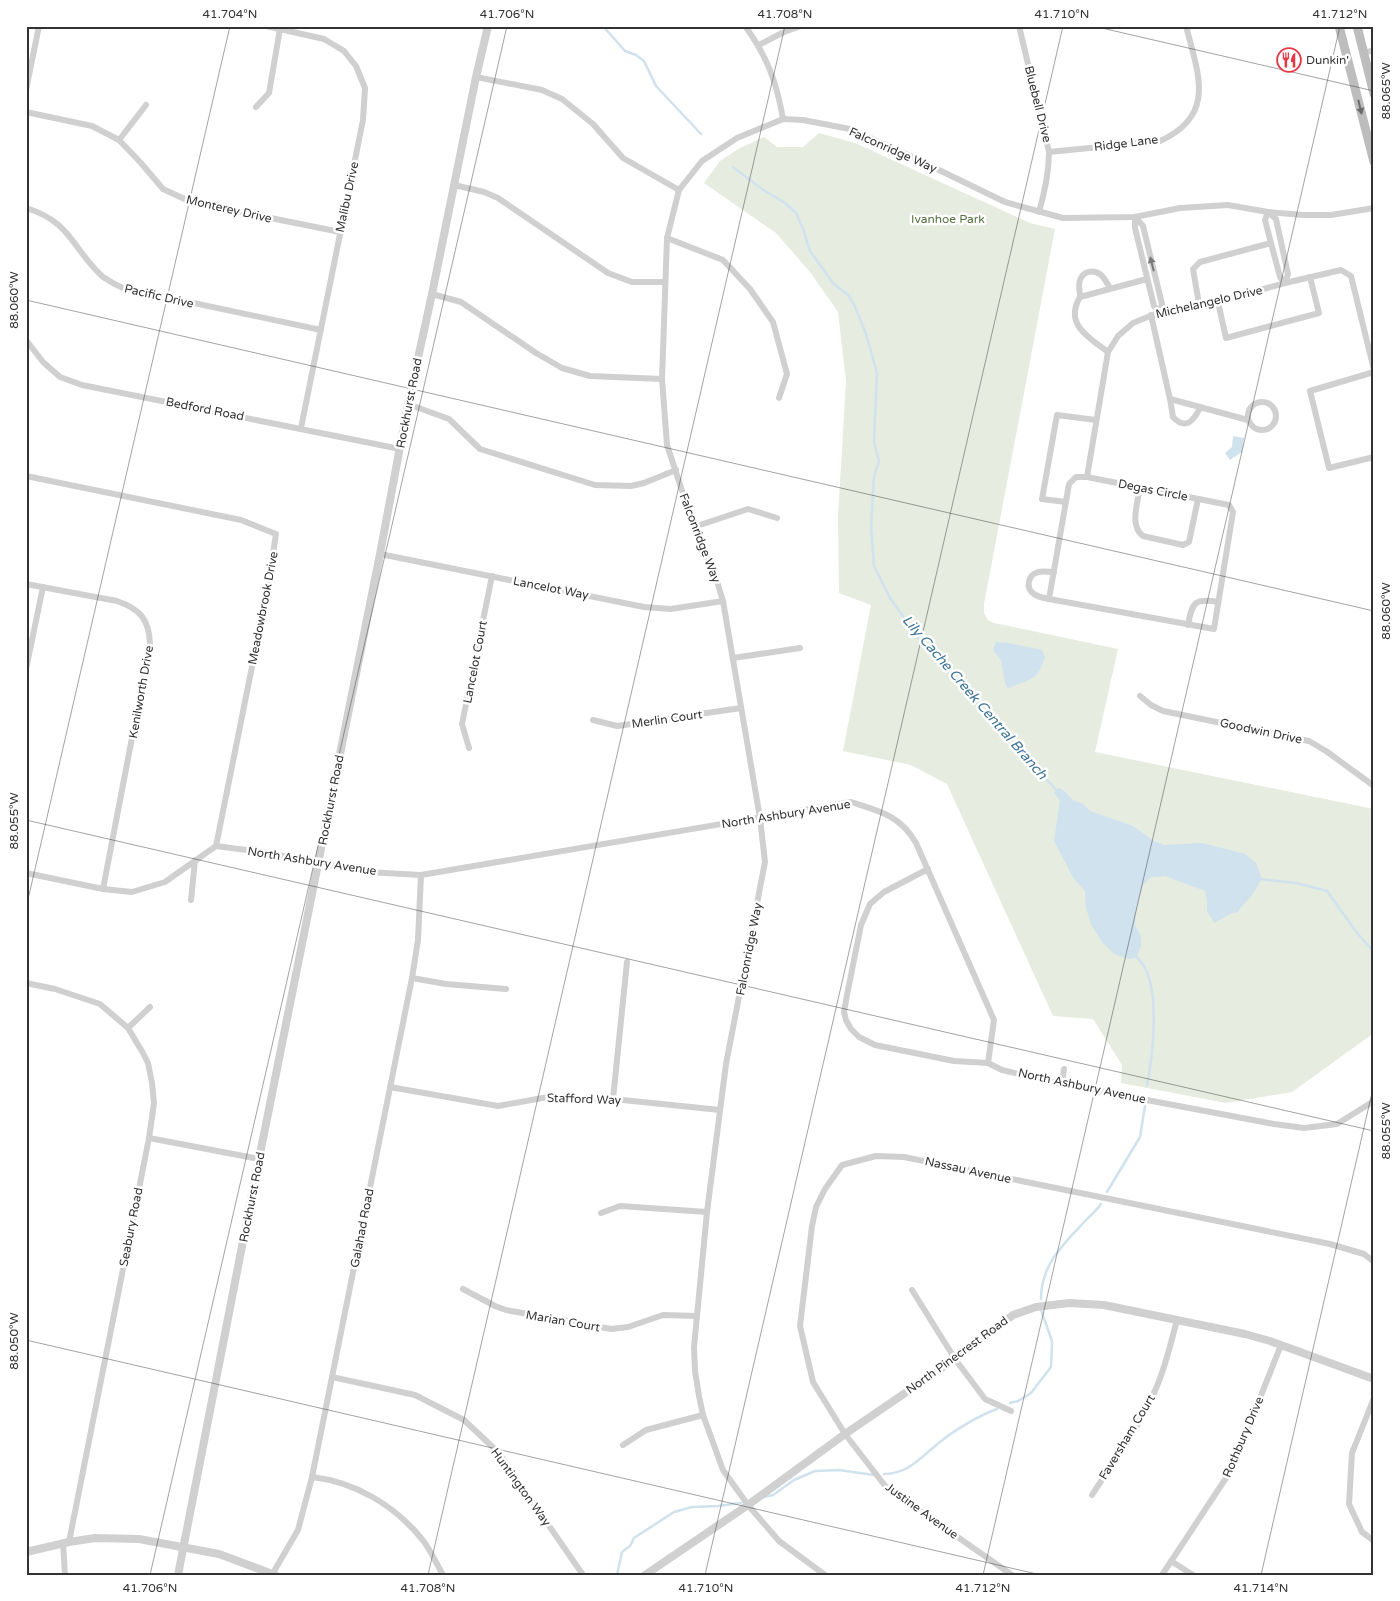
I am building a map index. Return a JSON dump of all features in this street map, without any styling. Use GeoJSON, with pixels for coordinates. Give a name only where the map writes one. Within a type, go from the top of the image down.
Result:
{"type":"FeatureCollection","features":[{"type":"Feature","properties":{"kind":"main road"},"geometry":{"type":"LineString","coordinates":[[1340,26],[1374,162]]}},
{"type":"Feature","properties":{"kind":"main road"},"geometry":{"type":"LineString","coordinates":[[1357,26],[1374,94]]}},
{"type":"Feature","properties":{"kind":"street"},"geometry":{"type":"LineString","coordinates":[[26,90],[40,26]]}},
{"type":"Feature","properties":{"kind":"street","name":"Malibu Drive"},"geometry":{"type":"LineString","coordinates":[[266,26],[324,39],[344,51],[356,66],[365,88],[363,120],[301,428]]}},
{"type":"Feature","properties":{"kind":"street","name":"Rockhurst Road"},"geometry":{"type":"LineString","coordinates":[[178,1575],[408,404],[488,26]]}},
{"type":"Feature","properties":{"kind":"street"},"geometry":{"type":"LineString","coordinates":[[745,26],[759,45],[779,94],[783,119]]}},
{"type":"Feature","properties":{"kind":"street"},"geometry":{"type":"LineString","coordinates":[[759,45],[784,32],[801,26]]}},
{"type":"Feature","properties":{"kind":"street","name":"Bluebell Drive"},"geometry":{"type":"LineString","coordinates":[[1019,26],[1045,127],[1049,152],[1046,189],[1039,212]]}},
{"type":"Feature","properties":{"kind":"street","name":"Ridge Lane"},"geometry":{"type":"LineString","coordinates":[[1049,152],[1160,141],[1175,134],[1188,122],[1196,108],[1200,91],[1186,26]]}},
{"type":"Feature","properties":{"kind":"street"},"geometry":{"type":"LineString","coordinates":[[256,107],[269,93],[280,29]]}},
{"type":"Feature","properties":{"kind":"street"},"geometry":{"type":"LineString","coordinates":[[1364,53],[1374,50]]}},
{"type":"Feature","properties":{"kind":"street"},"geometry":{"type":"LineString","coordinates":[[476,77],[542,90],[562,98],[593,124],[623,158],[679,190]]}},
{"type":"Feature","properties":{"kind":"street"},"geometry":{"type":"LineString","coordinates":[[119,140],[146,105]]}},
{"type":"Feature","properties":{"kind":"street","name":"Monterey Drive"},"geometry":{"type":"LineString","coordinates":[[26,112],[92,126],[119,140],[162,189],[191,202],[340,232]]}},
{"type":"Feature","properties":{"kind":"street","name":"Falconridge Way"},"geometry":{"type":"LineString","coordinates":[[820,1573],[779,1541],[748,1506],[723,1470],[703,1415],[695,1371],[696,1316],[726,1064],[764,870],[765,849],[723,601],[716,578],[694,527],[667,445],[662,379],[667,238],[679,190],[702,161],[737,138],[783,119],[803,120],[850,129],[1005,202],[1063,218],[1136,217],[1180,208],[1228,205],[1268,212],[1331,215],[1374,208]]}},
{"type":"Feature","properties":{"kind":"street"},"geometry":{"type":"LineString","coordinates":[[454,185],[484,192],[498,198],[608,274],[632,282],[665,282]]}},
{"type":"Feature","properties":{"kind":"street","name":"Pacific Drive"},"geometry":{"type":"LineString","coordinates":[[26,208],[43,213],[61,226],[87,260],[104,278],[123,288],[321,330]]}},
{"type":"Feature","properties":{"kind":"street"},"geometry":{"type":"LineString","coordinates":[[1268,212],[1266,220],[1271,243],[1280,277],[1285,283]]}},
{"type":"Feature","properties":{"kind":"street"},"geometry":{"type":"LineString","coordinates":[[1268,212],[1276,220],[1288,274],[1285,283]]}},
{"type":"Feature","properties":{"kind":"street"},"geometry":{"type":"LineString","coordinates":[[1136,217],[1135,228],[1154,306],[1160,312]]}},
{"type":"Feature","properties":{"kind":"street"},"geometry":{"type":"LineString","coordinates":[[1136,217],[1143,226],[1162,304],[1160,312]]}},
{"type":"Feature","properties":{"kind":"street"},"geometry":{"type":"LineString","coordinates":[[667,238],[722,260],[750,290],[773,322],[787,374],[779,398]]}},
{"type":"Feature","properties":{"kind":"street"},"geometry":{"type":"LineString","coordinates":[[1199,304],[1193,269],[1200,262],[1271,243]]}},
{"type":"Feature","properties":{"kind":"street","name":"Michelangelo Drive"},"geometry":{"type":"LineString","coordinates":[[1087,477],[1108,352],[1118,336],[1133,323],[1151,315],[1199,304],[1218,302],[1285,283],[1341,270],[1351,276],[1374,371]]}},
{"type":"Feature","properties":{"kind":"street"},"geometry":{"type":"LineString","coordinates":[[1108,352],[1084,334],[1074,320],[1075,305],[1080,297],[1080,280],[1085,273],[1100,274],[1110,288]]}},
{"type":"Feature","properties":{"kind":"street"},"geometry":{"type":"LineString","coordinates":[[1218,302],[1226,338],[1319,313],[1310,277]]}},
{"type":"Feature","properties":{"kind":"street"},"geometry":{"type":"LineString","coordinates":[[1080,297],[1147,278]]}},
{"type":"Feature","properties":{"kind":"street"},"geometry":{"type":"LineString","coordinates":[[432,294],[461,302],[536,353],[562,368],[590,376],[662,379]]}},
{"type":"Feature","properties":{"kind":"street"},"geometry":{"type":"LineString","coordinates":[[1151,315],[1173,417],[1180,423],[1189,423],[1200,408]]}},
{"type":"Feature","properties":{"kind":"street","name":"Bedford Road"},"geometry":{"type":"LineString","coordinates":[[26,340],[43,362],[60,377],[82,385],[400,449]]}},
{"type":"Feature","properties":{"kind":"street"},"geometry":{"type":"LineString","coordinates":[[1374,371],[1310,391],[1329,468],[1374,457]]}},
{"type":"Feature","properties":{"kind":"street"},"geometry":{"type":"LineString","coordinates":[[1170,400],[1248,420],[1255,429],[1265,430],[1274,423],[1275,412],[1268,404],[1258,402],[1249,409],[1248,420]]}},
{"type":"Feature","properties":{"kind":"street"},"geometry":{"type":"LineString","coordinates":[[408,404],[449,419],[480,449],[595,485],[630,486],[644,483],[676,470]]}},
{"type":"Feature","properties":{"kind":"street"},"geometry":{"type":"LineString","coordinates":[[1066,502],[1042,499],[1057,414],[1096,420]]}},
{"type":"Feature","properties":{"kind":"street","name":"Meadowbrook Drive"},"geometry":{"type":"LineString","coordinates":[[26,476],[241,520],[276,534],[268,587],[216,846]]}},
{"type":"Feature","properties":{"kind":"street"},"geometry":{"type":"LineString","coordinates":[[1049,599],[1069,484],[1076,477],[1087,477]]}},
{"type":"Feature","properties":{"kind":"street","name":"Degas Circle"},"geometry":{"type":"LineString","coordinates":[[1054,572],[1037,572],[1034,574],[1029,580],[1029,588],[1034,595],[1214,630],[1233,512],[1229,505],[1087,477]]}},
{"type":"Feature","properties":{"kind":"street"},"geometry":{"type":"LineString","coordinates":[[1140,487],[1135,525],[1138,532],[1143,536],[1183,545],[1189,542],[1198,498]]}},
{"type":"Feature","properties":{"kind":"street"},"geometry":{"type":"LineString","coordinates":[[694,527],[748,509],[777,518]]}},
{"type":"Feature","properties":{"kind":"street","name":"Lancelot Way"},"geometry":{"type":"LineString","coordinates":[[380,554],[658,608],[688,607],[723,601]]}},
{"type":"Feature","properties":{"kind":"street","name":"Lancelot Court"},"geometry":{"type":"LineString","coordinates":[[469,748],[462,724],[492,576]]}},
{"type":"Feature","properties":{"kind":"street","name":"Kenilworth Drive"},"geometry":{"type":"LineString","coordinates":[[26,584],[117,601],[128,605],[137,610],[144,618],[150,632],[150,644],[103,889]]}},
{"type":"Feature","properties":{"kind":"street"},"geometry":{"type":"LineString","coordinates":[[26,669],[43,587]]}},
{"type":"Feature","properties":{"kind":"street"},"geometry":{"type":"LineString","coordinates":[[1188,625],[1192,608],[1197,602],[1205,600],[1218,602]]}},
{"type":"Feature","properties":{"kind":"street"},"geometry":{"type":"LineString","coordinates":[[733,658],[800,648]]}},
{"type":"Feature","properties":{"kind":"street","name":"Goodwin Drive"},"geometry":{"type":"LineString","coordinates":[[1140,696],[1151,705],[1163,711],[1308,742],[1326,750],[1374,786]]}},
{"type":"Feature","properties":{"kind":"street","name":"Merlin Court"},"geometry":{"type":"LineString","coordinates":[[593,720],[617,726],[741,708]]}},
{"type":"Feature","properties":{"kind":"street","name":"North Ashbury Avenue"},"geometry":{"type":"LineString","coordinates":[[216,846],[262,852],[367,872],[421,875],[851,802],[884,812],[899,822],[908,831],[928,868],[994,1020],[988,1062],[1002,1070],[1062,1084],[1304,1128],[1337,1124],[1374,1101]]}},
{"type":"Feature","properties":{"kind":"street"},"geometry":{"type":"LineString","coordinates":[[26,873],[103,889],[132,892],[165,882],[216,846]]}},
{"type":"Feature","properties":{"kind":"street"},"geometry":{"type":"LineString","coordinates":[[191,900],[195,860]]}},
{"type":"Feature","properties":{"kind":"street"},"geometry":{"type":"LineString","coordinates":[[928,868],[884,892],[870,904],[861,925],[846,995],[844,1012],[846,1020],[850,1029],[858,1037],[874,1045],[954,1061],[988,1062]]}},
{"type":"Feature","properties":{"kind":"street","name":"Galahad Road"},"geometry":{"type":"LineString","coordinates":[[274,1574],[298,1530],[312,1477],[412,978],[418,940],[421,875]]}},
{"type":"Feature","properties":{"kind":"street"},"geometry":{"type":"LineString","coordinates":[[613,1099],[626,962]]}},
{"type":"Feature","properties":{"kind":"street"},"geometry":{"type":"LineString","coordinates":[[412,978],[506,989]]}},
{"type":"Feature","properties":{"kind":"street","name":"Seabury Road"},"geometry":{"type":"LineString","coordinates":[[26,983],[55,989],[100,1004],[128,1028],[143,1053],[151,1078],[154,1104],[149,1138],[66,1542],[65,1575]]}},
{"type":"Feature","properties":{"kind":"street"},"geometry":{"type":"LineString","coordinates":[[128,1028],[150,1007]]}},
{"type":"Feature","properties":{"kind":"street"},"geometry":{"type":"LineString","coordinates":[[1062,1084],[1064,1069]]}},
{"type":"Feature","properties":{"kind":"street","name":"Stafford Way"},"geometry":{"type":"LineString","coordinates":[[390,1087],[498,1106],[548,1097],[613,1099],[720,1110]]}},
{"type":"Feature","properties":{"kind":"street"},"geometry":{"type":"LineString","coordinates":[[149,1138],[259,1159]]}},
{"type":"Feature","properties":{"kind":"street","name":"Nassau Avenue"},"geometry":{"type":"LineString","coordinates":[[846,1434],[813,1382],[800,1326],[816,1206],[824,1189],[842,1165],[876,1156],[904,1157],[1330,1244],[1364,1254],[1374,1262]]}},
{"type":"Feature","properties":{"kind":"street"},"geometry":{"type":"LineString","coordinates":[[601,1213],[620,1206],[707,1212]]}},
{"type":"Feature","properties":{"kind":"street","name":"Marian Court"},"geometry":{"type":"LineString","coordinates":[[463,1289],[506,1310],[604,1329],[628,1327],[663,1315],[696,1316]]}},
{"type":"Feature","properties":{"kind":"street"},"geometry":{"type":"LineString","coordinates":[[912,1290],[955,1359],[985,1399],[1011,1411]]}},
{"type":"Feature","properties":{"kind":"street","name":"North Pinecrest Road"},"geometry":{"type":"LineString","coordinates":[[645,1575],[748,1506],[846,1434],[955,1359],[1013,1314],[1036,1307],[1083,1303],[1245,1334],[1374,1379]]}},
{"type":"Feature","properties":{"kind":"street","name":"Faversham Court"},"geometry":{"type":"LineString","coordinates":[[1092,1495],[1144,1413],[1152,1397],[1169,1353],[1177,1320]]}},
{"type":"Feature","properties":{"kind":"street","name":"Rothbury Drive"},"geometry":{"type":"LineString","coordinates":[[1162,1575],[1228,1475],[1238,1456],[1281,1345]]}},
{"type":"Feature","properties":{"kind":"street","name":"Huntington Way"},"geometry":{"type":"LineString","coordinates":[[332,1377],[415,1395],[464,1420],[498,1452],[584,1575]]}},
{"type":"Feature","properties":{"kind":"street"},"geometry":{"type":"LineString","coordinates":[[1374,1398],[1352,1452],[1349,1504],[1362,1532],[1374,1541]]}},
{"type":"Feature","properties":{"kind":"street"},"geometry":{"type":"LineString","coordinates":[[623,1445],[646,1430],[703,1415]]}},
{"type":"Feature","properties":{"kind":"street","name":"Justine Avenue"},"geometry":{"type":"LineString","coordinates":[[846,1434],[886,1487],[1012,1575]]}},
{"type":"Feature","properties":{"kind":"street"},"geometry":{"type":"LineString","coordinates":[[312,1477],[323,1478],[350,1486],[388,1506],[423,1539],[443,1575]]}},
{"type":"Feature","properties":{"kind":"street"},"geometry":{"type":"LineString","coordinates":[[26,1552],[66,1542],[94,1538],[122,1538],[183,1546],[219,1554],[274,1574]]}},
{"type":"Feature","properties":{"kind":"street"},"geometry":{"type":"LineString","coordinates":[[1171,1561],[1193,1575]]}},
{"type":"Feature","properties":{"kind":"green space","name":"Ivanhoe Park"},"geometry":{"type":"Polygon","coordinates":[[[819,133],[855,143],[1030,223],[1055,229],[984,604],[984,613],[988,620],[994,623],[1118,649],[1095,752],[1374,809],[1374,1033],[1292,1092],[1226,1103],[1121,1083],[1122,1065],[1093,1019],[1053,1016],[947,784],[911,765],[843,751],[871,605],[839,593],[838,517],[846,381],[838,312],[810,272],[776,233],[704,183],[720,161],[740,148],[764,137],[777,147],[803,147],[819,133]]]}},
{"type":"Feature","properties":{"kind":"water"},"geometry":{"type":"Polygon","coordinates":[[[1233,436],[1244,438],[1242,452],[1230,460],[1225,453],[1232,447],[1233,436]]]}},
{"type":"Feature","properties":{"kind":"water"},"geometry":{"type":"Polygon","coordinates":[[[996,642],[1042,650],[1045,657],[1038,673],[1033,678],[1008,689],[1005,683],[1001,660],[993,650],[996,642]]]}},
{"type":"Feature","properties":{"kind":"water"},"geometry":{"type":"Polygon","coordinates":[[[1059,788],[1090,811],[1133,826],[1154,841],[1164,845],[1202,843],[1245,854],[1256,863],[1262,879],[1238,912],[1232,913],[1214,923],[1207,911],[1205,891],[1165,876],[1151,877],[1143,885],[1136,910],[1135,925],[1141,936],[1141,946],[1137,957],[1130,959],[1114,954],[1102,942],[1091,924],[1086,908],[1085,891],[1074,879],[1054,841],[1060,801],[1054,792],[1059,788]]]}},
{"type":"Feature","properties":{"kind":"waterway","name":"Lily Cache Creek Central Branch"},"geometry":{"type":"LineString","coordinates":[[603,26],[625,51],[636,55],[644,61],[656,86],[701,134]]}},
{"type":"Feature","properties":{"kind":"waterway","name":"Lily Cache Creek Central Branch"},"geometry":{"type":"LineString","coordinates":[[733,167],[762,189],[785,203],[796,213],[810,251],[833,283],[848,295],[854,304],[866,334],[877,373],[874,442],[879,461],[874,477],[871,527],[874,566],[890,598],[919,639],[1058,792]]}},
{"type":"Feature","properties":{"kind":"waterway"},"geometry":{"type":"LineString","coordinates":[[1259,879],[1296,883],[1327,891],[1357,933],[1374,952]]}},
{"type":"Feature","properties":{"kind":"waterway"},"geometry":{"type":"LineString","coordinates":[[1137,957],[1146,970],[1150,982],[1154,1011],[1153,1043],[1147,1085]]}},
{"type":"Feature","properties":{"kind":"waterway"},"geometry":{"type":"LineString","coordinates":[[1107,1192],[1140,1137],[1145,1106]]}},
{"type":"Feature","properties":{"kind":"waterway"},"geometry":{"type":"LineString","coordinates":[[1041,1299],[1045,1275],[1056,1254],[1101,1204]]}},
{"type":"Feature","properties":{"kind":"waterway"},"geometry":{"type":"LineString","coordinates":[[1010,1403],[1018,1401],[1031,1393],[1051,1367],[1052,1341],[1041,1310]]}},
{"type":"Feature","properties":{"kind":"waterway"},"geometry":{"type":"LineString","coordinates":[[884,1474],[908,1468],[952,1433],[975,1419],[997,1409]]}},
{"type":"Feature","properties":{"kind":"waterway"},"geometry":{"type":"LineString","coordinates":[[764,1497],[773,1495],[794,1480],[815,1471],[839,1470],[874,1475]]}},
{"type":"Feature","properties":{"kind":"waterway"},"geometry":{"type":"LineString","coordinates":[[617,1575],[622,1552],[630,1546],[634,1538],[674,1512],[692,1507],[741,1503]]}},
{"type":"Feature","properties":{"kind":"place","name":"Dunkin'"},"geometry":{"type":"Point","coordinates":[1289,60]}}]}
